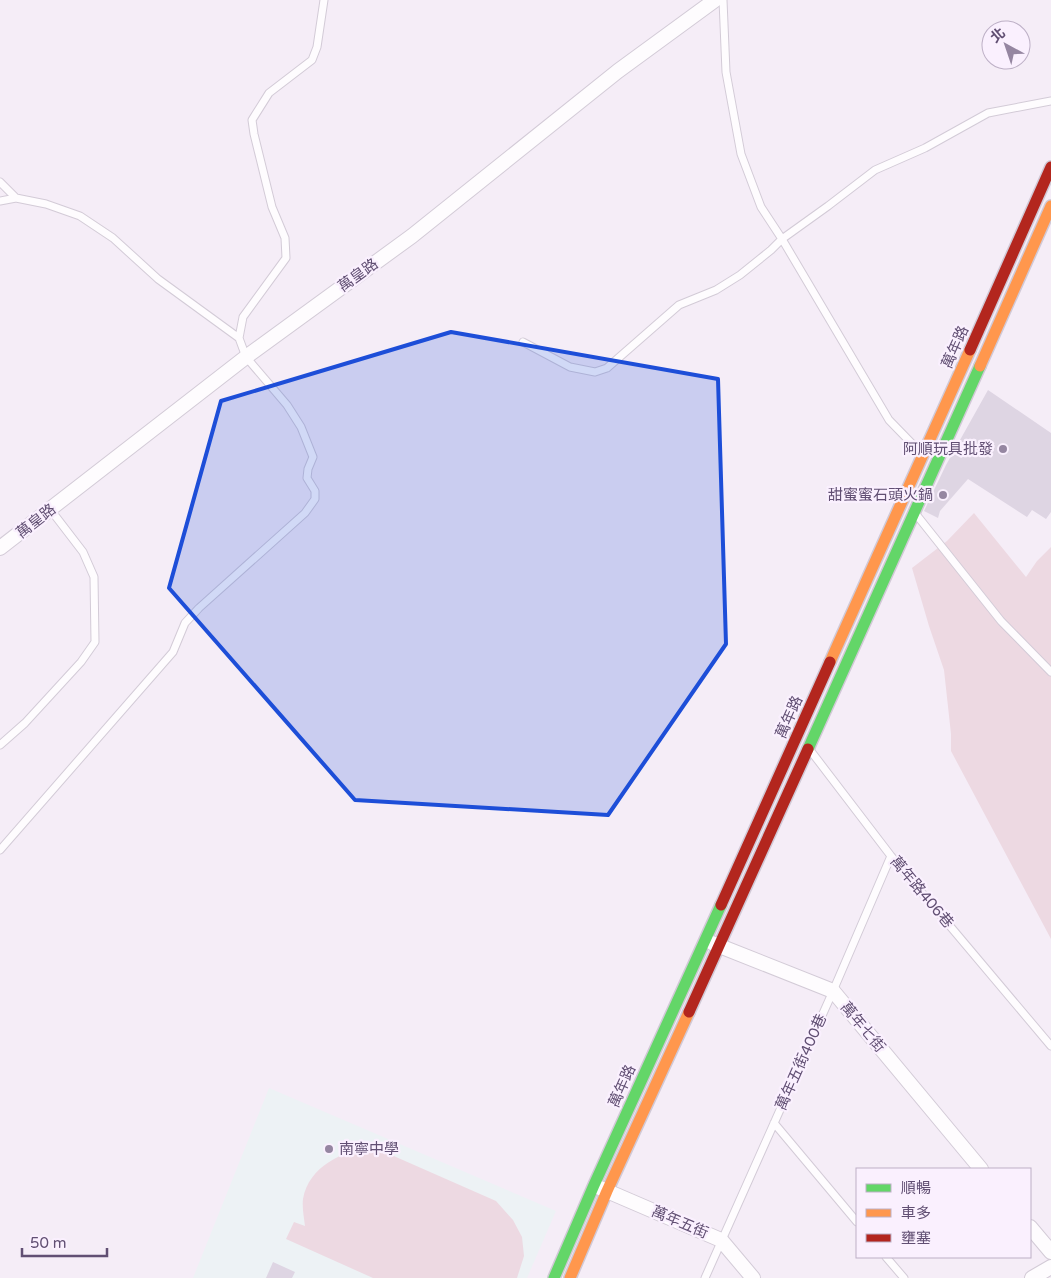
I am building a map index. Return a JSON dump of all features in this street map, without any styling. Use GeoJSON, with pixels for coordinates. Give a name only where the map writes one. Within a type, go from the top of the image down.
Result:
{"type":"FeatureCollection","features":[{"type":"Feature","properties":{"kind":"street","name":"萬皇路"},"geometry":{"type":"LineString","coordinates":[[0,548],[246,357],[412,236],[618,71],[715,0]]}},
{"type":"Feature","properties":{"kind":"street","name":"萬年路"},"geometry":{"type":"LineString","coordinates":[[554,1278],[594,1185],[924,455],[1051,167]]}},
{"type":"Feature","properties":{"kind":"street","name":"萬年路"},"geometry":{"type":"LineString","coordinates":[[570,1278],[1051,206]]}},
{"type":"Feature","properties":{"kind":"street","name":"萬年路406巷"},"geometry":{"type":"LineString","coordinates":[[798,734],[808,747]]}},
{"type":"Feature","properties":{"kind":"street","name":"萬年七街"},"geometry":{"type":"LineString","coordinates":[[705,940],[833,991],[980,1168]]}},
{"type":"Feature","properties":{"kind":"street","name":"萬年五街"},"geometry":{"type":"LineString","coordinates":[[594,1185],[721,1240],[753,1278]]}},
{"type":"Feature","properties":{"kind":"street"},"geometry":{"type":"LineString","coordinates":[[1031,1228],[1051,1252]]}},
{"type":"Feature","properties":{"kind":"street"},"geometry":{"type":"LineString","coordinates":[[1032,1278],[1051,1267]]}},
{"type":"Feature","properties":{"kind":"lane"},"geometry":{"type":"LineString","coordinates":[[0,850],[173,652],[185,623],[199,608],[305,513],[315,499],[316,490],[307,478],[308,469],[314,457],[302,427],[287,405],[246,357],[239,338],[243,317],[286,258],[285,238],[272,207],[252,120],[269,94],[312,60],[317,47],[324,0]]}},
{"type":"Feature","properties":{"kind":"lane"},"geometry":{"type":"LineString","coordinates":[[723,0],[726,72],[741,154],[761,207],[782,239],[889,420],[924,455]]}},
{"type":"Feature","properties":{"kind":"lane"},"geometry":{"type":"LineString","coordinates":[[523,342],[570,367],[594,372],[607,368],[679,305],[716,290],[740,275],[772,250],[782,239],[875,170],[925,148],[988,113],[1051,101]]}},
{"type":"Feature","properties":{"kind":"lane"},"geometry":{"type":"LineString","coordinates":[[0,182],[16,198]]}},
{"type":"Feature","properties":{"kind":"lane"},"geometry":{"type":"LineString","coordinates":[[0,201],[16,198],[46,204],[80,216],[112,238],[158,279],[239,338]]}},
{"type":"Feature","properties":{"kind":"lane"},"geometry":{"type":"LineString","coordinates":[[0,745],[25,723],[63,682],[81,662],[95,642],[94,578],[83,552],[50,510]]}},
{"type":"Feature","properties":{"kind":"lane"},"geometry":{"type":"LineString","coordinates":[[914,511],[1001,621],[1051,672]]}},
{"type":"Feature","properties":{"kind":"lane","name":"萬年路406巷"},"geometry":{"type":"LineString","coordinates":[[808,747],[891,856],[1051,1046]]}},
{"type":"Feature","properties":{"kind":"lane","name":"萬年五街400巷"},"geometry":{"type":"LineString","coordinates":[[705,1278],[891,856]]}},
{"type":"Feature","properties":{"kind":"lane"},"geometry":{"type":"LineString","coordinates":[[774,1124],[856,1221]]}},
{"type":"Feature","properties":{"kind":"lane"},"geometry":{"type":"LineString","coordinates":[[887,1258],[904,1278]]}},
{"type":"Feature","properties":{"kind":"highlighted area"},"geometry":{"type":"Polygon","coordinates":[[[451,332],[718,379],[726,644],[608,815],[355,800],[169,588],[221,401],[451,332]]]}},
{"type":"Feature","properties":{"kind":"shaded area"},"geometry":{"type":"Polygon","coordinates":[[[974,513],[1026,577],[1037,561],[1051,547],[1051,939],[951,751],[944,670],[912,568],[947,541],[974,513]]]}},
{"type":"Feature","properties":{"kind":"shaded area","name":"南寧中學"},"geometry":{"type":"Polygon","coordinates":[[[269,1088],[556,1211],[527,1278],[193,1278],[269,1088]]]}},
{"type":"Feature","properties":{"kind":"shaded area"},"geometry":{"type":"Polygon","coordinates":[[[371,1146],[496,1201],[513,1220],[522,1237],[524,1256],[517,1278],[373,1278],[286,1239],[294,1222],[305,1226],[303,1199],[306,1187],[320,1169],[328,1162],[349,1152],[371,1146]]]}},
{"type":"Feature","properties":{"kind":"building","name":"阿順玩具批發"},"geometry":{"type":"Polygon","coordinates":[[[988,390],[1051,433],[1051,512],[1046,519],[1032,510],[1027,517],[968,479],[940,511],[938,518],[924,511],[946,465],[988,390]]]}},
{"type":"Feature","properties":{"kind":"building"},"geometry":{"type":"Polygon","coordinates":[[[273,1262],[295,1272],[292,1278],[266,1278],[273,1262]]]}},
{"type":"Feature","properties":{"kind":"traffic: fast"},"geometry":{"type":"LineString","coordinates":[[808,749],[980,366]]}},
{"type":"Feature","properties":{"kind":"traffic: fast"},"geometry":{"type":"LineString","coordinates":[[554,1278],[721,905]]}},
{"type":"Feature","properties":{"kind":"traffic: slow"},"geometry":{"type":"LineString","coordinates":[[980,366],[1051,206]]}},
{"type":"Feature","properties":{"kind":"traffic: slow"},"geometry":{"type":"LineString","coordinates":[[830,662],[970,350]]}},
{"type":"Feature","properties":{"kind":"traffic: slow"},"geometry":{"type":"LineString","coordinates":[[570,1278],[607,1191],[689,1012]]}},
{"type":"Feature","properties":{"kind":"traffic: jam"},"geometry":{"type":"LineString","coordinates":[[970,350],[1051,167]]}},
{"type":"Feature","properties":{"kind":"traffic: jam"},"geometry":{"type":"LineString","coordinates":[[721,905],[830,662]]}},
{"type":"Feature","properties":{"kind":"traffic: jam"},"geometry":{"type":"LineString","coordinates":[[689,1012],[808,749]]}},
{"type":"Feature","properties":{"kind":"place","name":"阿順玩具批發"},"geometry":{"type":"Point","coordinates":[1003,449]}},
{"type":"Feature","properties":{"kind":"place","name":"甜蜜蜜石頭火鍋"},"geometry":{"type":"Point","coordinates":[943,495]}},
{"type":"Feature","properties":{"kind":"place","name":"南寧中學"},"geometry":{"type":"Point","coordinates":[329,1149]}}]}
